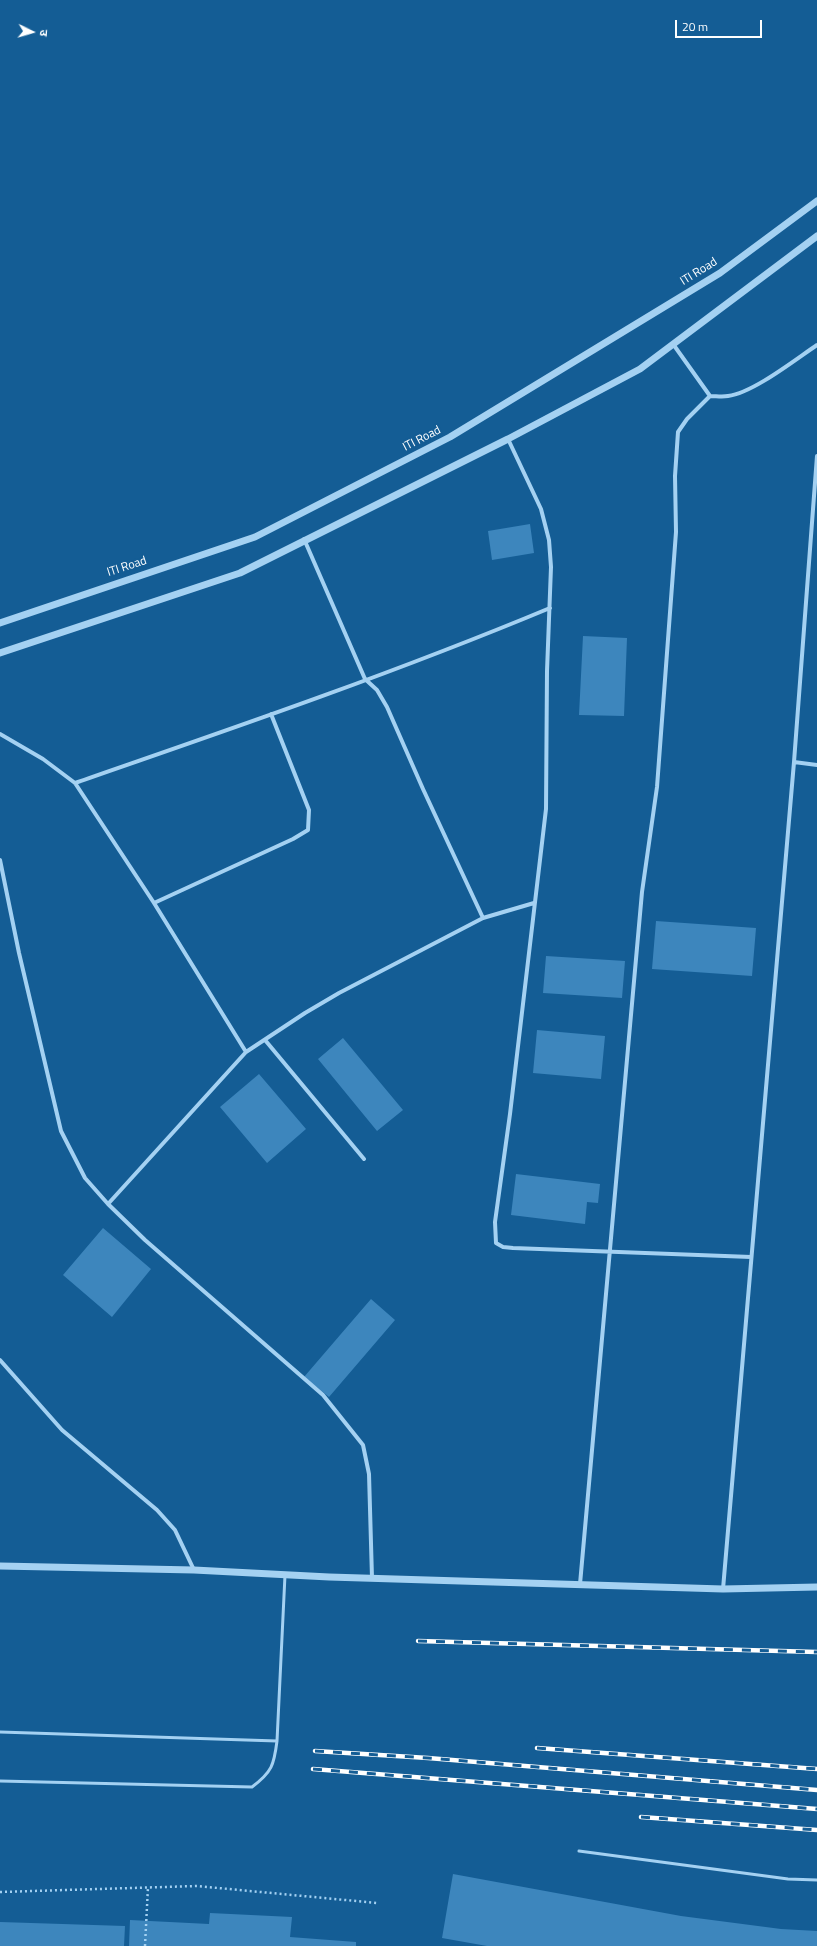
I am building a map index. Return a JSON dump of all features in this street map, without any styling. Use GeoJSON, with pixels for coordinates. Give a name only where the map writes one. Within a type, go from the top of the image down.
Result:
{"type":"FeatureCollection","features":[{"type":"Feature","properties":{"kind":"street","name":"ITI Road"},"geometry":{"type":"LineString","coordinates":[[0,623],[255,537],[450,437],[720,272],[817,201]]}},
{"type":"Feature","properties":{"kind":"street"},"geometry":{"type":"LineString","coordinates":[[0,653],[240,573],[508,439],[640,369],[817,236]]}},
{"type":"Feature","properties":{"kind":"street"},"geometry":{"type":"LineString","coordinates":[[673,344],[710,396]]}},
{"type":"Feature","properties":{"kind":"street"},"geometry":{"type":"LineString","coordinates":[[580,1584],[642,892],[657,787],[676,532],[675,476],[678,432],[687,419],[710,396],[729,396],[749,388],[775,373],[817,345]]}},
{"type":"Feature","properties":{"kind":"street"},"geometry":{"type":"LineString","coordinates":[[508,439],[541,509],[547,534],[551,567],[546,809],[510,1114],[495,1222],[496,1243],[503,1247],[513,1248],[751,1257]]}},
{"type":"Feature","properties":{"kind":"street"},"geometry":{"type":"LineString","coordinates":[[723,1589],[794,762],[817,456]]}},
{"type":"Feature","properties":{"kind":"street"},"geometry":{"type":"LineString","coordinates":[[304,540],[365,679],[377,690],[387,707],[483,918]]}},
{"type":"Feature","properties":{"kind":"street"},"geometry":{"type":"LineString","coordinates":[[75,783],[460,645],[550,608]]}},
{"type":"Feature","properties":{"kind":"street"},"geometry":{"type":"LineString","coordinates":[[154,903],[293,839],[308,830],[309,810],[271,714]]}},
{"type":"Feature","properties":{"kind":"street"},"geometry":{"type":"LineString","coordinates":[[0,734],[43,759],[75,783],[154,903],[246,1052]]}},
{"type":"Feature","properties":{"kind":"street"},"geometry":{"type":"LineString","coordinates":[[794,762],[817,765]]}},
{"type":"Feature","properties":{"kind":"street"},"geometry":{"type":"LineString","coordinates":[[0,860],[19,953],[61,1131],[85,1178],[108,1204],[151,1245],[323,1395],[363,1445],[369,1474],[372,1578]]}},
{"type":"Feature","properties":{"kind":"street"},"geometry":{"type":"LineString","coordinates":[[108,1204],[246,1052],[305,1013],[339,993],[483,918],[534,902]]}},
{"type":"Feature","properties":{"kind":"street"},"geometry":{"type":"LineString","coordinates":[[264,1040],[364,1159]]}},
{"type":"Feature","properties":{"kind":"street"},"geometry":{"type":"LineString","coordinates":[[0,1360],[62,1430],[157,1510],[175,1530],[194,1570]]}},
{"type":"Feature","properties":{"kind":"street"},"geometry":{"type":"LineString","coordinates":[[0,1566],[194,1570],[285,1575],[723,1589],[817,1587]]}},
{"type":"Feature","properties":{"kind":"lane"},"geometry":{"type":"LineString","coordinates":[[0,1781],[252,1787],[266,1776],[274,1763],[277,1741],[285,1575]]}},
{"type":"Feature","properties":{"kind":"lane"},"geometry":{"type":"LineString","coordinates":[[0,1732],[277,1741]]}},
{"type":"Feature","properties":{"kind":"lane"},"geometry":{"type":"LineString","coordinates":[[580,1851],[788,1878],[817,1880]]}},
{"type":"Feature","properties":{"kind":"path"},"geometry":{"type":"LineString","coordinates":[[0,1892],[197,1886],[377,1903]]}},
{"type":"Feature","properties":{"kind":"path"},"geometry":{"type":"LineString","coordinates":[[145,1946],[148,1887]]}},
{"type":"Feature","properties":{"kind":"building"},"geometry":{"type":"Polygon","coordinates":[[[530,524],[534,553],[492,560],[488,531],[530,524]]]}},
{"type":"Feature","properties":{"kind":"building"},"geometry":{"type":"Polygon","coordinates":[[[583,636],[627,638],[624,716],[579,715],[583,636]]]}},
{"type":"Feature","properties":{"kind":"building"},"geometry":{"type":"Polygon","coordinates":[[[656,921],[756,928],[752,976],[652,969],[656,921]]]}},
{"type":"Feature","properties":{"kind":"building"},"geometry":{"type":"Polygon","coordinates":[[[546,956],[625,961],[622,998],[543,993],[546,956]]]}},
{"type":"Feature","properties":{"kind":"building"},"geometry":{"type":"Polygon","coordinates":[[[537,1030],[605,1036],[601,1079],[533,1073],[537,1030]]]}},
{"type":"Feature","properties":{"kind":"building"},"geometry":{"type":"Polygon","coordinates":[[[343,1038],[403,1110],[377,1131],[318,1059],[343,1038]]]}},
{"type":"Feature","properties":{"kind":"building"},"geometry":{"type":"Polygon","coordinates":[[[259,1074],[306,1129],[267,1163],[220,1107],[259,1074]]]}},
{"type":"Feature","properties":{"kind":"building"},"geometry":{"type":"Polygon","coordinates":[[[516,1174],[600,1184],[598,1203],[587,1202],[585,1224],[511,1215],[516,1174]]]}},
{"type":"Feature","properties":{"kind":"building"},"geometry":{"type":"Polygon","coordinates":[[[103,1228],[151,1269],[112,1317],[63,1275],[103,1228]]]}},
{"type":"Feature","properties":{"kind":"building"},"geometry":{"type":"Polygon","coordinates":[[[371,1299],[395,1320],[329,1397],[304,1377],[371,1299]]]}},
{"type":"Feature","properties":{"kind":"building"},"geometry":{"type":"Polygon","coordinates":[[[453,1874],[681,1916],[781,1929],[817,1931],[817,1946],[487,1946],[442,1938],[453,1874]]]}},
{"type":"Feature","properties":{"kind":"building"},"geometry":{"type":"Polygon","coordinates":[[[210,1913],[292,1917],[290,1937],[356,1942],[356,1946],[129,1946],[130,1920],[209,1924],[210,1913]]]}},
{"type":"Feature","properties":{"kind":"building"},"geometry":{"type":"Polygon","coordinates":[[[0,1922],[125,1926],[124,1946],[0,1946],[0,1922]]]}},
{"type":"Feature","properties":{"kind":"railway"},"geometry":{"type":"LineString","coordinates":[[418,1641],[817,1652]]}},
{"type":"Feature","properties":{"kind":"railway"},"geometry":{"type":"LineString","coordinates":[[537,1748],[817,1769]]}},
{"type":"Feature","properties":{"kind":"railway"},"geometry":{"type":"LineString","coordinates":[[315,1751],[428,1758],[817,1790]]}},
{"type":"Feature","properties":{"kind":"railway"},"geometry":{"type":"LineString","coordinates":[[313,1769],[817,1809]]}},
{"type":"Feature","properties":{"kind":"railway"},"geometry":{"type":"LineString","coordinates":[[641,1817],[817,1830]]}}]}
